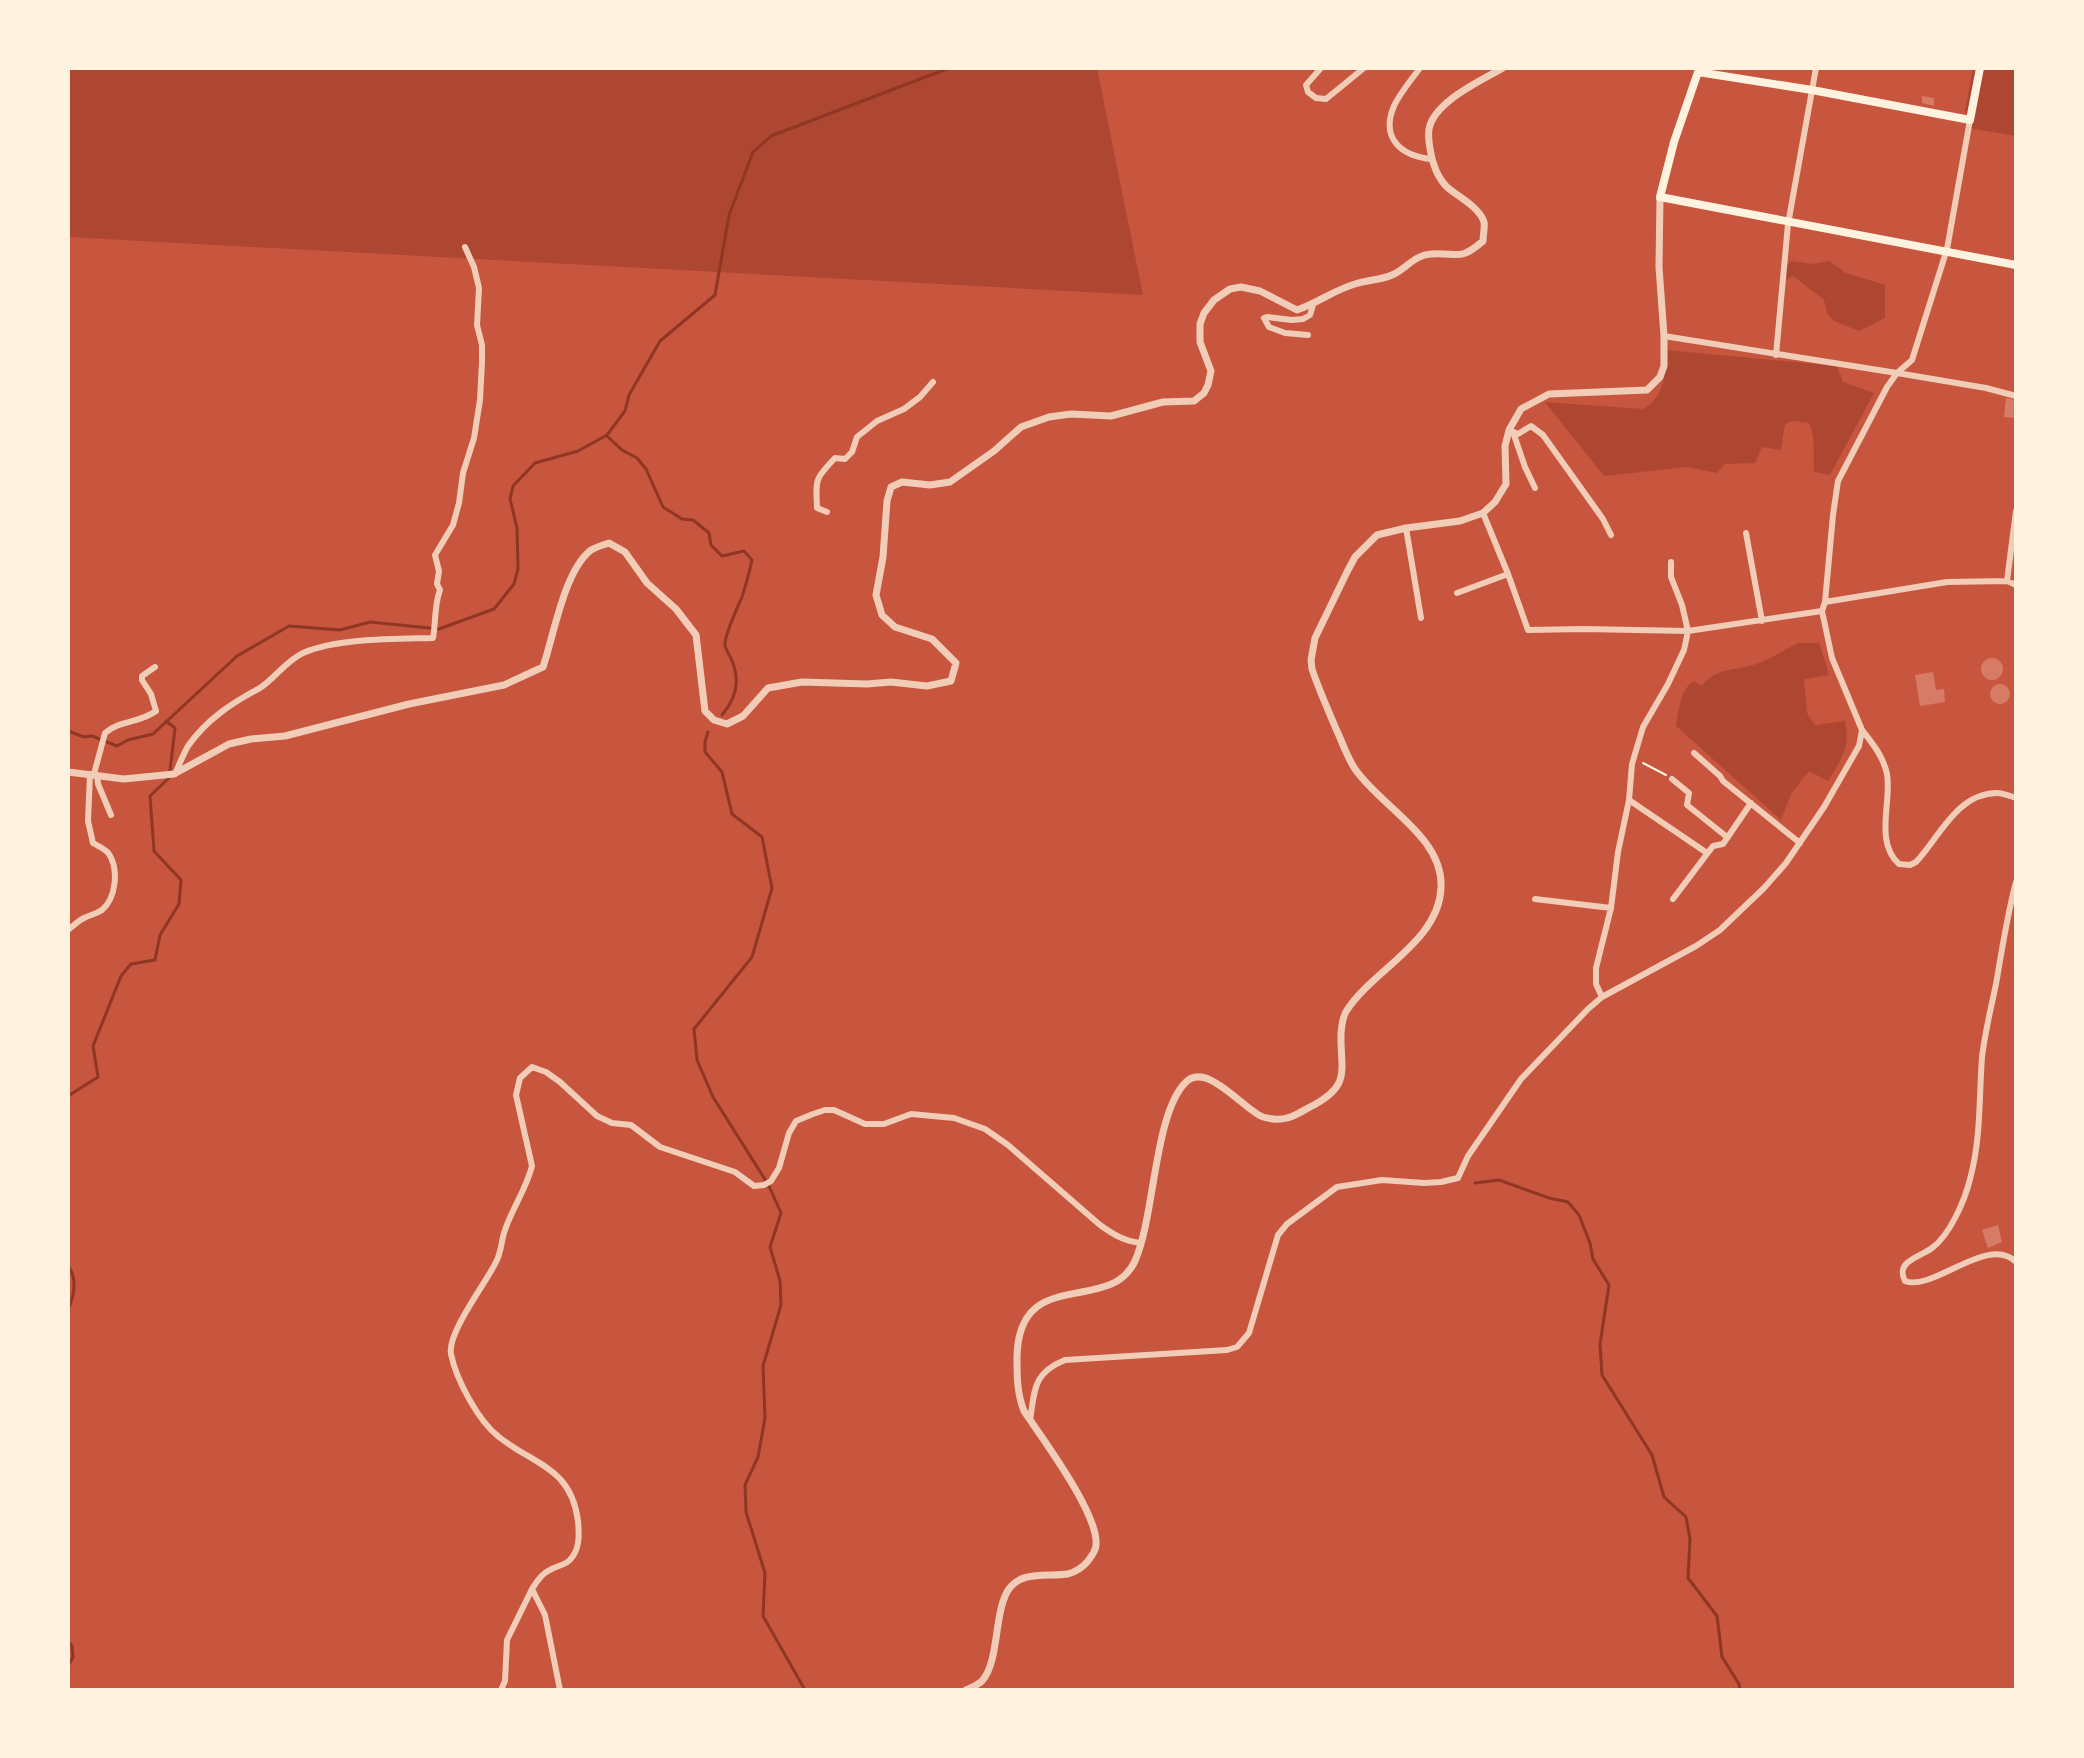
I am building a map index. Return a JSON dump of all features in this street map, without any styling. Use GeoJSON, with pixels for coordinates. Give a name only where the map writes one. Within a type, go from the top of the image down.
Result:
{"type":"FeatureCollection","features":[{"type":"Feature","properties":{"kind":"main road"},"geometry":{"type":"LineString","coordinates":[[1980,68],[1970,120],[1698,70],[1660,197],[2016,265]]}},
{"type":"Feature","properties":{"kind":"street"},"geometry":{"type":"LineString","coordinates":[[1321,68],[1306,85],[1308,92],[1316,98],[1326,99],[1364,68]]}},
{"type":"Feature","properties":{"kind":"street"},"geometry":{"type":"LineString","coordinates":[[1420,68],[1393,107],[1390,124],[1398,148],[1414,157],[1431,159]]}},
{"type":"Feature","properties":{"kind":"street"},"geometry":{"type":"LineString","coordinates":[[68,772],[124,779],[174,774],[229,744],[285,736],[409,704],[504,685],[543,667],[572,576],[592,549],[609,543],[625,552],[647,583],[676,609],[696,635],[705,711],[714,720],[727,724],[743,716],[768,688],[802,682],[891,682],[927,686],[951,681],[956,663],[932,639],[895,627],[882,615],[876,595],[891,487],[902,482],[930,485],[950,482],[994,451],[1021,427],[1049,417],[1071,414],[1111,416],[1163,402],[1194,401],[1204,393],[1211,371],[1200,342],[1200,324],[1214,300],[1230,289],[1241,287],[1260,291],[1297,310],[1355,284],[1392,275],[1413,259],[1429,254],[1456,256],[1470,252],[1483,241],[1484,223],[1479,214],[1446,186],[1431,159],[1429,128],[1436,113],[1467,88],[1503,68]]}},
{"type":"Feature","properties":{"kind":"street"},"geometry":{"type":"LineString","coordinates":[[1776,355],[1789,222],[1816,68]]}},
{"type":"Feature","properties":{"kind":"street"},"geometry":{"type":"LineString","coordinates":[[1970,120],[1946,252],[1912,360],[1887,387],[1838,481],[1822,611],[1832,658],[1862,730],[1878,750],[1887,774],[1886,830],[1895,861],[1904,865],[1916,862],[1951,817],[1978,797],[1997,793],[2016,798]]}},
{"type":"Feature","properties":{"kind":"street"},"geometry":{"type":"LineString","coordinates":[[966,1690],[978,1684],[986,1674],[1001,1608],[1014,1582],[1037,1574],[1071,1573],[1085,1565],[1096,1544],[1092,1523],[1079,1494],[1019,1399],[1019,1336],[1028,1314],[1049,1299],[1106,1286],[1127,1274],[1141,1243],[1165,1126],[1173,1100],[1185,1082],[1195,1076],[1212,1082],[1230,1091],[1257,1114],[1272,1119],[1294,1115],[1337,1088],[1342,1076],[1342,1024],[1348,1009],[1406,951],[1429,923],[1440,897],[1440,869],[1435,856],[1353,767],[1312,669],[1315,638],[1355,557],[1377,535],[1460,521],[1483,513],[1495,502],[1506,484],[1505,446],[1521,409],[1549,394],[1647,390],[1660,377],[1664,366],[1664,336],[1659,267],[1660,197]]}},
{"type":"Feature","properties":{"kind":"street"},"geometry":{"type":"LineString","coordinates":[[174,774],[188,747],[210,721],[229,705],[263,686],[301,654],[322,647],[433,638],[435,604],[440,590],[435,555],[453,525],[480,400],[482,345],[477,325],[479,288],[465,247]]}},
{"type":"Feature","properties":{"kind":"street"},"geometry":{"type":"LineString","coordinates":[[1308,335],[1285,333],[1269,327],[1264,318],[1303,319],[1310,315],[1313,305]]}},
{"type":"Feature","properties":{"kind":"street"},"geometry":{"type":"LineString","coordinates":[[1664,336],[1986,388],[2016,396]]}},
{"type":"Feature","properties":{"kind":"street"},"geometry":{"type":"LineString","coordinates":[[827,512],[817,508],[816,481],[827,467],[837,457],[845,459],[852,452],[857,437],[877,421],[904,409],[933,382]]}},
{"type":"Feature","properties":{"kind":"street"},"geometry":{"type":"LineString","coordinates":[[1511,431],[1518,434],[1531,426],[1543,435],[1611,535]]}},
{"type":"Feature","properties":{"kind":"street"},"geometry":{"type":"LineString","coordinates":[[1511,431],[1535,488]]}},
{"type":"Feature","properties":{"kind":"street"},"geometry":{"type":"LineString","coordinates":[[2007,581],[2016,511]]}},
{"type":"Feature","properties":{"kind":"street"},"geometry":{"type":"LineString","coordinates":[[1483,513],[1528,630],[1688,631],[1822,611]]}},
{"type":"Feature","properties":{"kind":"street"},"geometry":{"type":"LineString","coordinates":[[1406,528],[1421,618]]}},
{"type":"Feature","properties":{"kind":"street"},"geometry":{"type":"LineString","coordinates":[[1746,533],[1762,621]]}},
{"type":"Feature","properties":{"kind":"street"},"geometry":{"type":"LineString","coordinates":[[1602,997],[1596,984],[1596,968],[1611,908],[1632,764],[1643,727],[1684,650],[1688,631],[1671,577],[1671,562]]}},
{"type":"Feature","properties":{"kind":"street"},"geometry":{"type":"LineString","coordinates":[[1457,593],[1508,574]]}},
{"type":"Feature","properties":{"kind":"street"},"geometry":{"type":"LineString","coordinates":[[1825,602],[1947,582],[2007,581],[2016,585]]}},
{"type":"Feature","properties":{"kind":"street"},"geometry":{"type":"LineString","coordinates":[[68,930],[102,909],[111,898],[115,883],[109,854],[93,843],[88,821],[94,774],[105,733],[118,725],[147,718],[156,711],[150,690],[142,680],[142,676],[155,667]]}},
{"type":"Feature","properties":{"kind":"street"},"geometry":{"type":"LineString","coordinates":[[1030,1420],[1040,1377],[1045,1370],[1065,1360],[1237,1347],[1249,1333],[1278,1235],[1287,1224],[1337,1187],[1382,1180],[1424,1183],[1458,1178],[1468,1156],[1521,1079],[1588,1009],[1602,997],[1720,930],[1764,888],[1800,843],[1846,771],[1859,746],[1862,730]]}},
{"type":"Feature","properties":{"kind":"street"},"geometry":{"type":"LineString","coordinates":[[1694,753],[1723,781],[1800,843]]}},
{"type":"Feature","properties":{"kind":"street"},"geometry":{"type":"LineString","coordinates":[[94,774],[111,815]]}},
{"type":"Feature","properties":{"kind":"street"},"geometry":{"type":"LineString","coordinates":[[1672,779],[1689,793],[1687,805],[1727,837]]}},
{"type":"Feature","properties":{"kind":"street"},"geometry":{"type":"LineString","coordinates":[[1629,800],[1707,853]]}},
{"type":"Feature","properties":{"kind":"street"},"geometry":{"type":"LineString","coordinates":[[1673,899],[1713,846],[1723,844],[1751,803]]}},
{"type":"Feature","properties":{"kind":"street"},"geometry":{"type":"LineString","coordinates":[[2016,882],[1982,1054],[1980,1115],[1970,1180],[1944,1235],[1935,1246],[1907,1263],[1902,1274],[1905,1281],[1918,1283],[1954,1267],[1999,1254],[2016,1262]]}},
{"type":"Feature","properties":{"kind":"street"},"geometry":{"type":"LineString","coordinates":[[1535,899],[1611,908]]}},
{"type":"Feature","properties":{"kind":"street"},"geometry":{"type":"LineString","coordinates":[[501,1690],[505,1681],[507,1640],[532,1589],[546,1571],[569,1562],[576,1553],[578,1535],[577,1512],[568,1487],[553,1470],[498,1436],[480,1418],[464,1389],[450,1351],[454,1337],[498,1259],[504,1234],[529,1177],[532,1166],[516,1095],[520,1078],[532,1067],[560,1082],[597,1116],[612,1123],[631,1125],[660,1147],[735,1172],[754,1186],[771,1181],[796,1121],[813,1114],[834,1110],[865,1124],[884,1124],[911,1114],[954,1118],[985,1129],[1008,1145],[1115,1236],[1141,1243]]}},
{"type":"Feature","properties":{"kind":"street"},"geometry":{"type":"LineString","coordinates":[[532,1589],[545,1615],[560,1690]]}},
{"type":"Feature","properties":{"kind":"path"},"geometry":{"type":"LineString","coordinates":[[1642,763],[1672,779]]}},
{"type":"Feature","properties":{"kind":"shaded area"},"geometry":{"type":"Polygon","coordinates":[[[68,68],[1097,68],[1143,295],[68,237],[68,68]]]}},
{"type":"Feature","properties":{"kind":"shaded area"},"geometry":{"type":"Polygon","coordinates":[[[1973,68],[2016,68],[2016,136],[1969,128],[1970,119],[1965,111],[1973,68]]]}},
{"type":"Feature","properties":{"kind":"shaded area"},"geometry":{"type":"Polygon","coordinates":[[[1791,261],[1813,264],[1829,261],[1846,273],[1885,285],[1885,318],[1859,331],[1834,321],[1827,313],[1824,300],[1793,276],[1785,280],[1784,268],[1791,261]]]}},
{"type":"Feature","properties":{"kind":"shaded area"},"geometry":{"type":"Polygon","coordinates":[[[1667,350],[1837,366],[1843,382],[1874,393],[1830,475],[1814,472],[1809,423],[1792,421],[1785,424],[1781,450],[1762,447],[1755,463],[1725,464],[1717,473],[1687,467],[1604,476],[1545,402],[1643,409],[1660,391],[1667,350]]]}},
{"type":"Feature","properties":{"kind":"shaded area"},"geometry":{"type":"Polygon","coordinates":[[[1799,643],[1819,643],[1829,675],[1804,679],[1807,713],[1815,725],[1845,721],[1847,738],[1841,759],[1828,781],[1809,771],[1791,794],[1781,820],[1676,726],[1683,695],[1694,681],[1702,686],[1713,676],[1759,663],[1799,643]]]}},
{"type":"Feature","properties":{"kind":"building"},"geometry":{"type":"Polygon","coordinates":[[[1922,96],[1934,98],[1934,106],[1922,103],[1922,96]]]}},
{"type":"Feature","properties":{"kind":"building"},"geometry":{"type":"Polygon","coordinates":[[[2006,398],[2016,400],[2016,418],[2004,417],[2006,398]]]}},
{"type":"Feature","properties":{"kind":"building"},"geometry":{"type":"Polygon","coordinates":[[[1992,658],[2003,669],[1992,680],[1981,669],[1992,658]]]}},
{"type":"Feature","properties":{"kind":"building"},"geometry":{"type":"Polygon","coordinates":[[[1933,672],[1936,690],[1944,689],[1945,702],[1920,706],[1915,675],[1933,672]]]}},
{"type":"Feature","properties":{"kind":"building"},"geometry":{"type":"Polygon","coordinates":[[[2000,684],[2007,687],[2010,694],[2007,701],[2000,704],[1993,701],[1990,694],[1993,687],[2000,684]]]}},
{"type":"Feature","properties":{"kind":"building"},"geometry":{"type":"Polygon","coordinates":[[[1998,1225],[2002,1242],[1988,1248],[1982,1230],[1998,1225]]]}},
{"type":"Feature","properties":{"kind":"waterway"},"geometry":{"type":"LineString","coordinates":[[68,731],[117,746],[153,734],[237,656],[289,626],[340,630],[370,622],[439,629],[494,609],[514,584],[518,569],[517,528],[510,499],[513,486],[535,463],[578,451],[607,435],[625,411],[629,395],[660,341],[715,295],[729,215],[753,152],[771,136],[949,68]]}},
{"type":"Feature","properties":{"kind":"waterway"},"geometry":{"type":"LineString","coordinates":[[607,436],[622,450],[637,458],[646,469],[663,507],[682,519],[693,520],[709,533],[711,545],[722,556],[744,551],[752,560],[725,641],[735,670],[736,684],[733,697],[722,715]]}},
{"type":"Feature","properties":{"kind":"waterway"},"geometry":{"type":"LineString","coordinates":[[166,721],[175,728],[170,771]]}},
{"type":"Feature","properties":{"kind":"waterway"},"geometry":{"type":"LineString","coordinates":[[708,732],[705,752],[722,772],[732,814],[762,837],[772,888],[752,957],[694,1029],[697,1060],[713,1097],[766,1181]]}},
{"type":"Feature","properties":{"kind":"waterway"},"geometry":{"type":"LineString","coordinates":[[68,1096],[98,1077],[93,1046],[121,976],[131,964],[155,960],[160,935],[179,904],[181,880],[154,851],[150,796],[169,778]]}},
{"type":"Feature","properties":{"kind":"waterway"},"geometry":{"type":"LineString","coordinates":[[1475,1183],[1499,1180],[1568,1202],[1579,1215],[1593,1259],[1609,1285],[1600,1344],[1602,1375],[1652,1455],[1664,1497],[1686,1517],[1690,1539],[1688,1578],[1717,1616],[1722,1657],[1740,1690]]}},
{"type":"Feature","properties":{"kind":"waterway"},"geometry":{"type":"LineString","coordinates":[[769,1186],[781,1213],[770,1247],[780,1281],[781,1305],[763,1366],[765,1418],[758,1457],[745,1485],[746,1512],[765,1573],[763,1616],[805,1690]]}},
{"type":"Feature","properties":{"kind":"waterway"},"geometry":{"type":"LineString","coordinates":[[68,1266],[74,1288],[68,1310]]}},
{"type":"Feature","properties":{"kind":"waterway"},"geometry":{"type":"LineString","coordinates":[[68,1641],[73,1657],[68,1666]]}}]}
